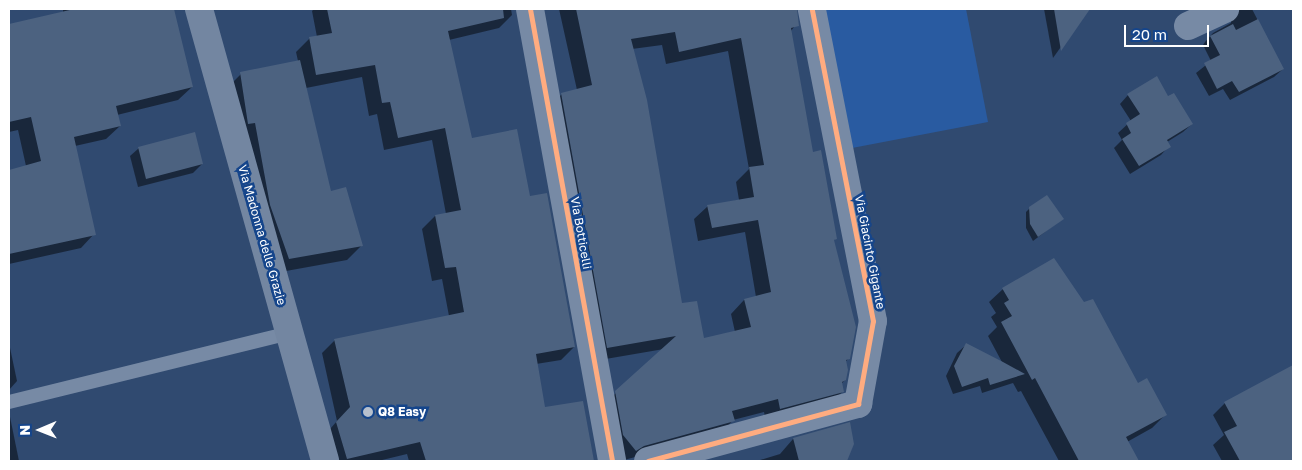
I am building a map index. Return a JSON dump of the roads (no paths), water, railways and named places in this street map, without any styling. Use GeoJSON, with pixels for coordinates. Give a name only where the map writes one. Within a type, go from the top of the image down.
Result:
{"type":"FeatureCollection","features":[{"type":"Feature","properties":{"kind":"main road","name":"Via Madonna delle Grazie"},"geometry":{"type":"LineString","coordinates":[[199,9],[326,461]]}},
{"type":"Feature","properties":{"kind":"street","name":"Via Botticelli"},"geometry":{"type":"LineString","coordinates":[[530,9],[612,461]]}},
{"type":"Feature","properties":{"kind":"street","name":"Via Giacinto Gigante"},"geometry":{"type":"LineString","coordinates":[[648,461],[858,404],[873,321],[812,9]]}},
{"type":"Feature","properties":{"kind":"street"},"geometry":{"type":"LineString","coordinates":[[1188,26],[1226,9]]}},
{"type":"Feature","properties":{"kind":"lane"},"geometry":{"type":"LineString","coordinates":[[9,402],[290,333]]}},
{"type":"Feature","properties":{"kind":"place","name":"Q8 Easy"},"geometry":{"type":"Point","coordinates":[368,412]}}]}
